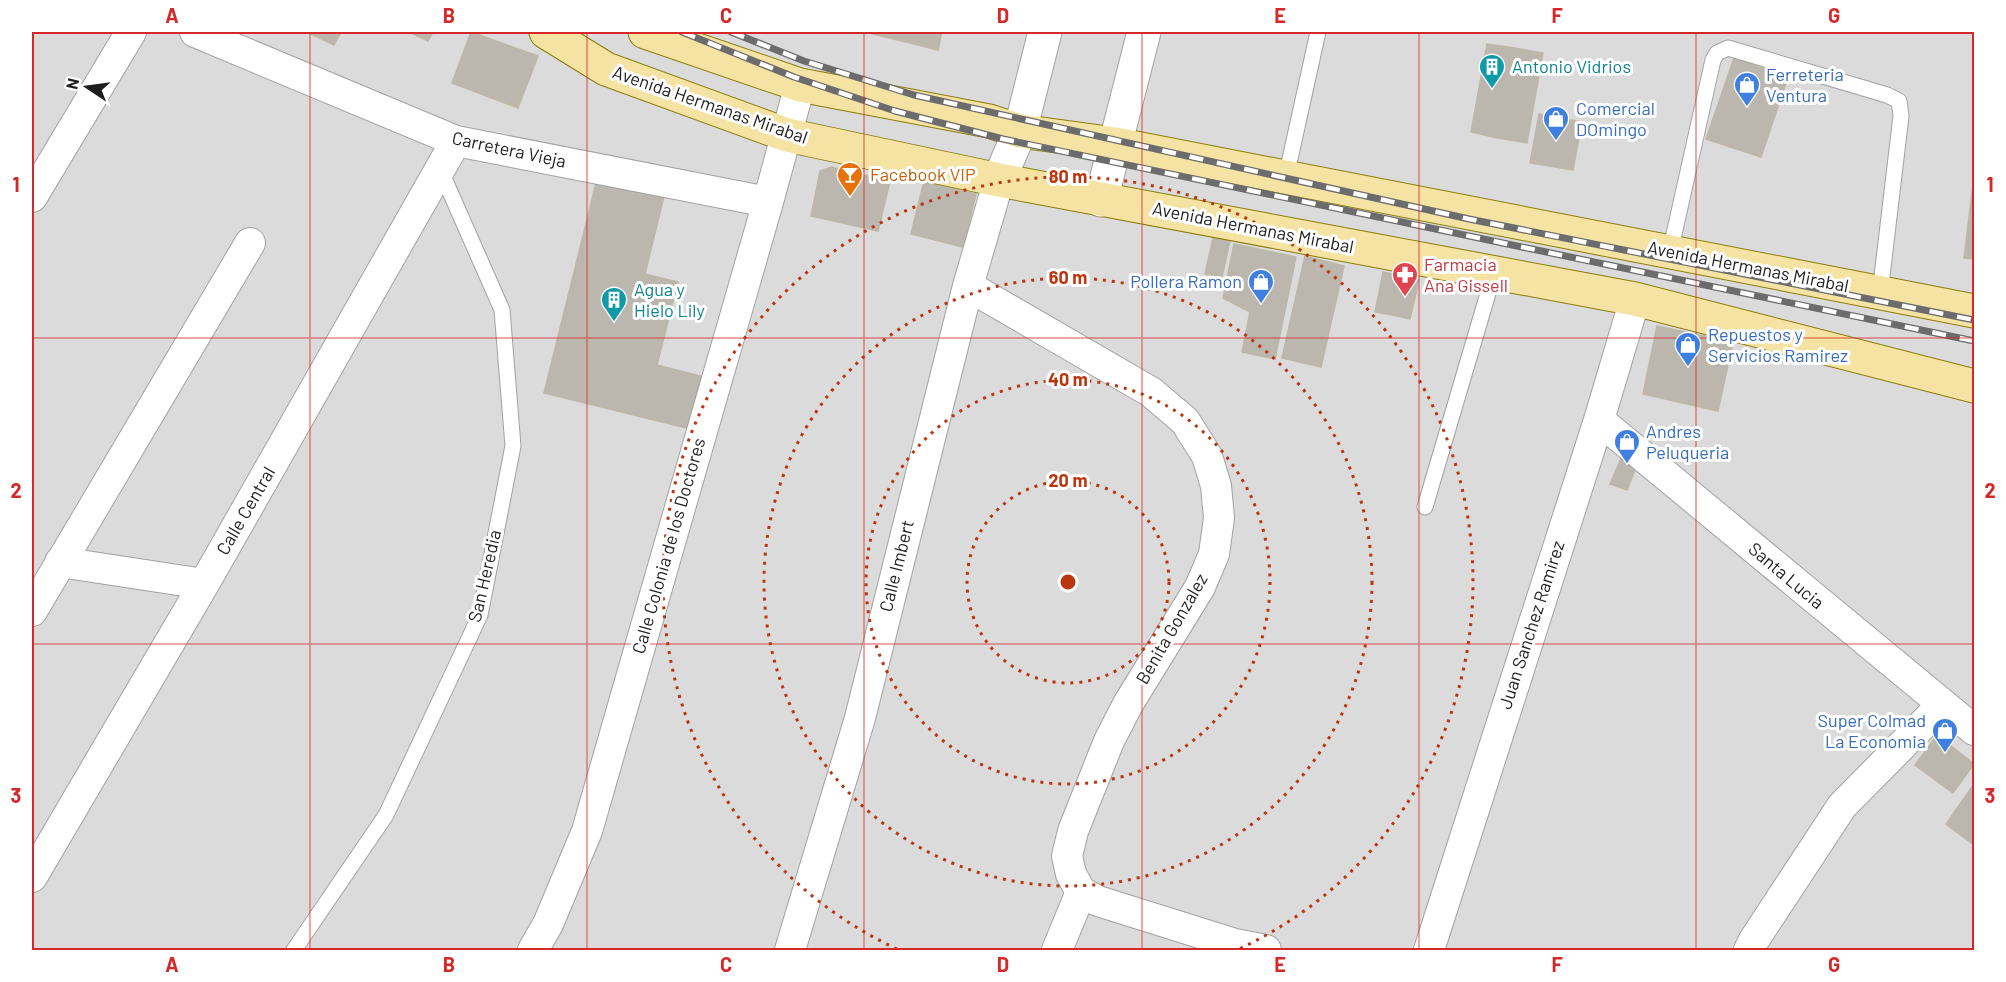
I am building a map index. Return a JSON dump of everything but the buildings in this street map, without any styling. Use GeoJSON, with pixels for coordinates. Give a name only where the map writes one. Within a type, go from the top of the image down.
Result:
{"type":"FeatureCollection","features":[{"type":"Feature","properties":{"kind":"main road","name":"Avenida Hermanas Mirabal"},"geometry":{"type":"LineString","coordinates":[[546,32],[606,69],[787,135],[1101,200],[1635,299],[1974,386]]}},
{"type":"Feature","properties":{"kind":"main road","name":"Avenida Hermanas Mirabal"},"geometry":{"type":"LineString","coordinates":[[645,32],[800,85],[989,121],[1020,131],[1115,144],[1974,311]]}},
{"type":"Feature","properties":{"kind":"street"},"geometry":{"type":"LineString","coordinates":[[32,197],[131,32]]}},
{"type":"Feature","properties":{"kind":"street","name":"Carretera Vieja"},"geometry":{"type":"LineString","coordinates":[[195,32],[456,141],[768,202]]}},
{"type":"Feature","properties":{"kind":"street"},"geometry":{"type":"LineString","coordinates":[[999,180],[1020,131],[1045,32]]}},
{"type":"Feature","properties":{"kind":"street"},"geometry":{"type":"LineString","coordinates":[[1101,200],[1144,32]]}},
{"type":"Feature","properties":{"kind":"street","name":"Calle Colonia de los Doctores"},"geometry":{"type":"LineString","coordinates":[[533,951],[548,924],[588,831],[800,85]]}},
{"type":"Feature","properties":{"kind":"street","name":"Calle Central"},"geometry":{"type":"LineString","coordinates":[[32,878],[204,584],[456,141]]}},
{"type":"Feature","properties":{"kind":"street","name":"Calle Imbert"},"geometry":{"type":"LineString","coordinates":[[790,951],[860,718],[968,286],[999,180]]}},
{"type":"Feature","properties":{"kind":"street"},"geometry":{"type":"LineString","coordinates":[[32,611],[250,243]]}},
{"type":"Feature","properties":{"kind":"street","name":"Benita Gonzalez"},"geometry":{"type":"LineString","coordinates":[[968,286],[1151,392],[1185,421],[1207,456],[1216,486],[1219,518],[1214,554],[1200,587],[1128,704],[1109,741],[1073,831],[1067,856],[1071,874],[1081,892]]}},
{"type":"Feature","properties":{"kind":"street","name":"Juan Sanchez Ramirez"},"geometry":{"type":"LineString","coordinates":[[1429,951],[1599,420],[1635,299]]}},
{"type":"Feature","properties":{"kind":"street","name":"Santa Lucia"},"geometry":{"type":"LineString","coordinates":[[1599,420],[1974,730]]}},
{"type":"Feature","properties":{"kind":"street"},"geometry":{"type":"LineString","coordinates":[[60,562],[204,584]]}},
{"type":"Feature","properties":{"kind":"street"},"geometry":{"type":"LineString","coordinates":[[1749,951],[1842,806],[1942,705]]}},
{"type":"Feature","properties":{"kind":"street"},"geometry":{"type":"LineString","coordinates":[[1057,951],[1081,892],[1098,901],[1234,947],[1266,951]]}},
{"type":"Feature","properties":{"kind":"lane"},"geometry":{"type":"LineString","coordinates":[[1286,177],[1318,32]]}},
{"type":"Feature","properties":{"kind":"lane"},"geometry":{"type":"LineString","coordinates":[[1670,252],[1713,60],[1717,53],[1728,48],[1887,95],[1899,101],[1901,116],[1880,293]]}},
{"type":"Feature","properties":{"kind":"lane","name":"San Heredia"},"geometry":{"type":"LineString","coordinates":[[294,951],[386,815],[480,615],[513,446],[502,310],[440,169]]}},
{"type":"Feature","properties":{"kind":"lane"},"geometry":{"type":"LineString","coordinates":[[1425,507],[1494,273]]}},
{"type":"Feature","properties":{"kind":"shaded area"},"geometry":{"type":"Polygon","coordinates":[[[32,32],[1974,32],[1974,950],[32,950],[32,32]]]}},
{"type":"Feature","properties":{"kind":"railway"},"geometry":{"type":"LineString","coordinates":[[682,32],[794,77],[895,111],[1003,139],[1974,341]]}},
{"type":"Feature","properties":{"kind":"railway"},"geometry":{"type":"LineString","coordinates":[[731,32],[804,61],[914,95],[1469,219],[1974,320]]}},
{"type":"Feature","properties":{"kind":"place","name":"Antonio Vidrios"},"geometry":{"type":"Point","coordinates":[1492,90]}},
{"type":"Feature","properties":{"kind":"place","name":"Ferreteria Ventura"},"geometry":{"type":"Point","coordinates":[1747,108]}},
{"type":"Feature","properties":{"kind":"place","name":"Comercial DOmingo"},"geometry":{"type":"Point","coordinates":[1556,142]}},
{"type":"Feature","properties":{"kind":"place","name":"Facebook VIP"},"geometry":{"type":"Point","coordinates":[850,198]}},
{"type":"Feature","properties":{"kind":"place","name":"Farmacia Ana Gissell"},"geometry":{"type":"Point","coordinates":[1405,298]}},
{"type":"Feature","properties":{"kind":"place","name":"Pollera Ramon"},"geometry":{"type":"Point","coordinates":[1261,305]}},
{"type":"Feature","properties":{"kind":"place","name":"Agua y Hielo Lily"},"geometry":{"type":"Point","coordinates":[614,323]}},
{"type":"Feature","properties":{"kind":"place","name":"Repuestos y Servicios Ramirez"},"geometry":{"type":"Point","coordinates":[1688,368]}},
{"type":"Feature","properties":{"kind":"place","name":"Andres Peluqueria"},"geometry":{"type":"Point","coordinates":[1627,465]}},
{"type":"Feature","properties":{"kind":"place","name":"Super Colmad La Economia"},"geometry":{"type":"Point","coordinates":[1945,754]}}]}
